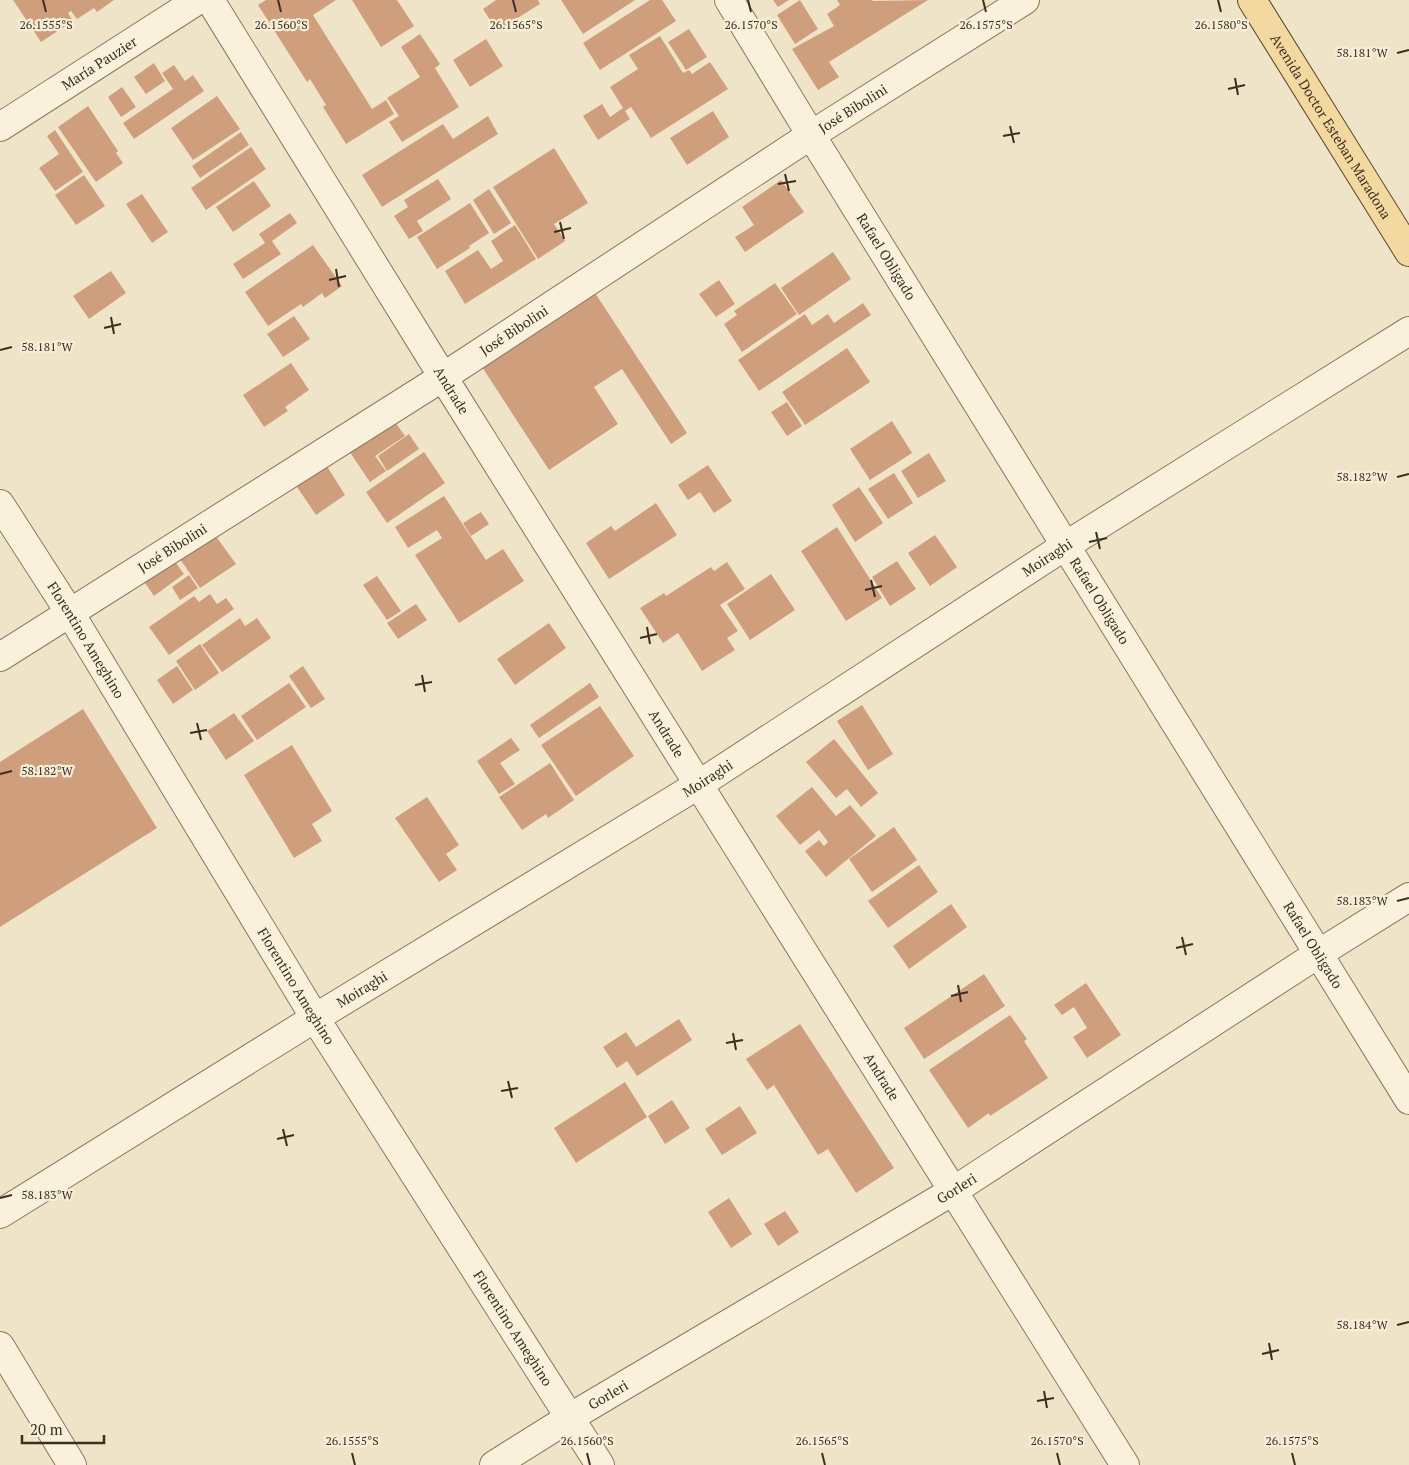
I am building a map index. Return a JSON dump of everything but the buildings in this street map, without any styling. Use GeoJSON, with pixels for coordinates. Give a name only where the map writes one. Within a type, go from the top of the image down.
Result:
{"type":"FeatureCollection","features":[{"type":"Feature","properties":{"kind":"main road","name":"Avenida Doctor Esteban Maradona"},"geometry":{"type":"LineString","coordinates":[[1252,0],[1409,252]]}},
{"type":"Feature","properties":{"kind":"street","name":"María Pauzier"},"geometry":{"type":"LineString","coordinates":[[0,127],[198,0]]}},
{"type":"Feature","properties":{"kind":"street","name":"Andrade"},"geometry":{"type":"LineString","coordinates":[[210,0],[442,377],[1125,1465]]}},
{"type":"Feature","properties":{"kind":"street","name":"Rafael Obligado"},"geometry":{"type":"LineString","coordinates":[[729,0],[1409,1100]]}},
{"type":"Feature","properties":{"kind":"street","name":"José Bibolini"},"geometry":{"type":"LineString","coordinates":[[0,657],[442,377],[811,135],[1025,0]]}},
{"type":"Feature","properties":{"kind":"street","name":"Moiraghi"},"geometry":{"type":"LineString","coordinates":[[0,1214],[315,1018],[698,785],[1065,546],[1409,331]]}},
{"type":"Feature","properties":{"kind":"street","name":"Florentino Ameghino"},"geometry":{"type":"LineString","coordinates":[[0,504],[70,613],[315,1018],[600,1465]]}},
{"type":"Feature","properties":{"kind":"street","name":"Gorleri"},"geometry":{"type":"LineString","coordinates":[[494,1465],[569,1418],[953,1191],[1409,897]]}},
{"type":"Feature","properties":{"kind":"street"},"geometry":{"type":"LineString","coordinates":[[0,1346],[72,1465]]}}]}
